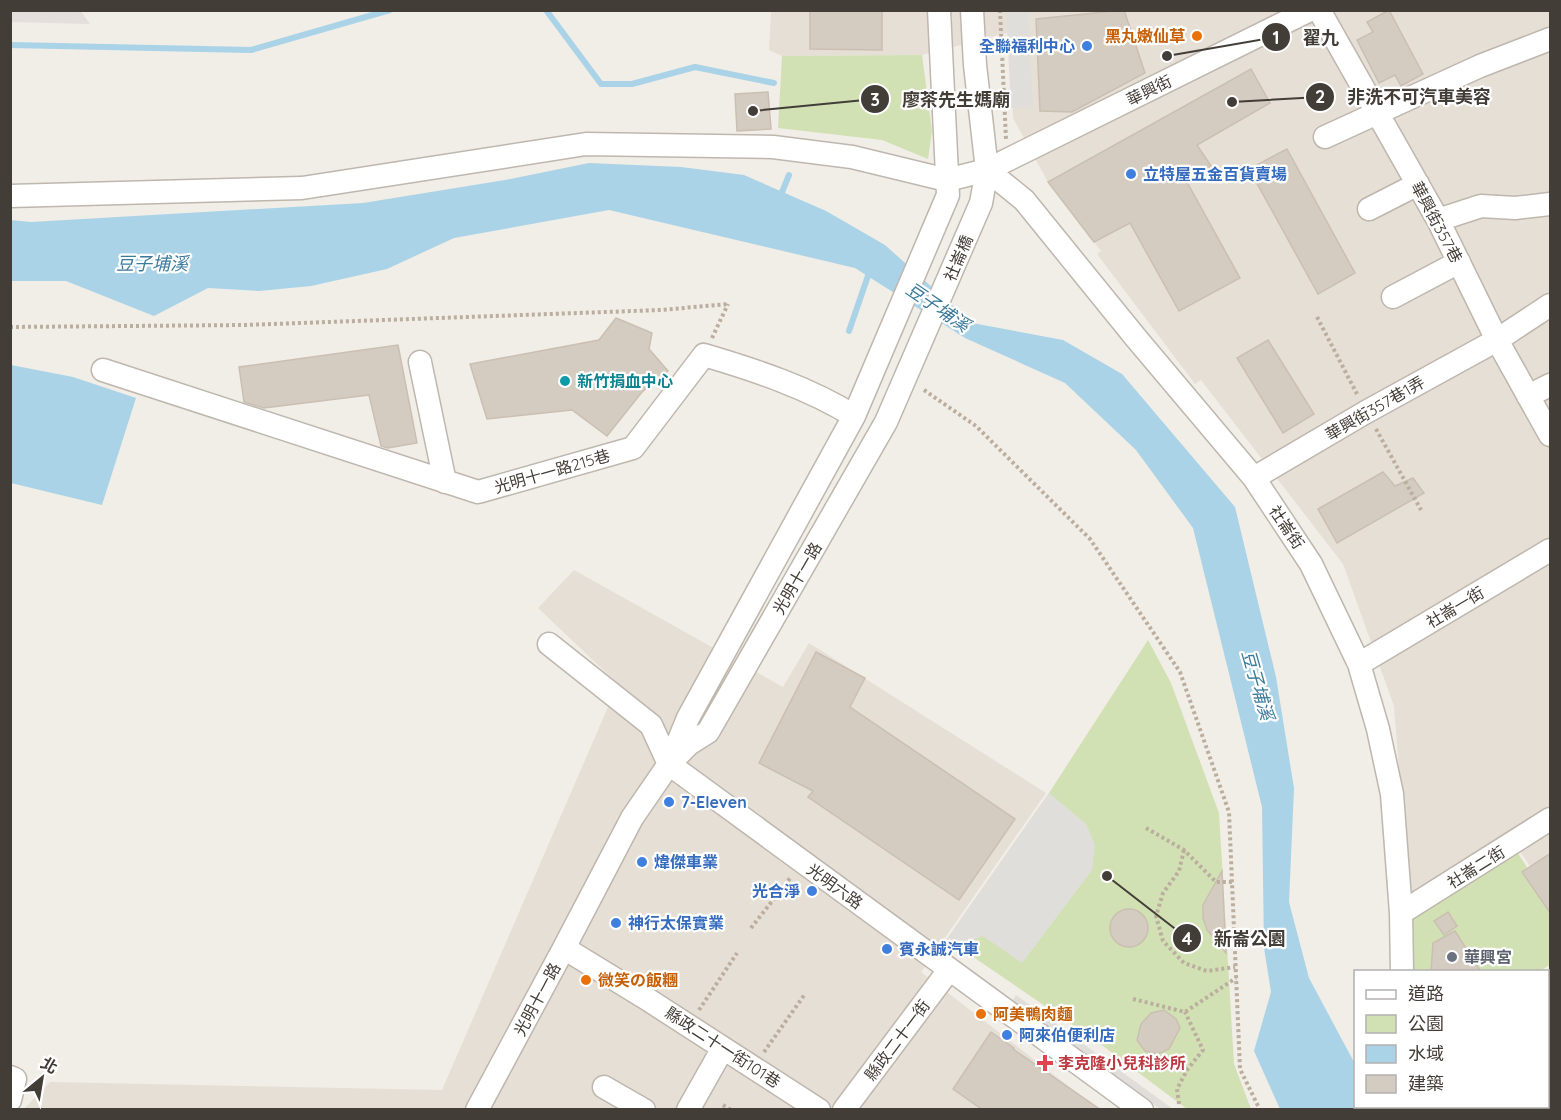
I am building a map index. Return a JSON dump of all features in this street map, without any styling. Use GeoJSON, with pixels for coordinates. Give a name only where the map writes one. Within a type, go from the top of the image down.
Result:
{"type":"FeatureCollection","features":[{"type":"Feature","properties":{"kind":"street"},"geometry":{"type":"LineString","coordinates":[[10,196],[302,188],[586,144],[773,147],[852,157],[947,187],[939,10]]}},
{"type":"Feature","properties":{"kind":"street","name":"社崙橋"},"geometry":{"type":"LineString","coordinates":[[915,384],[981,203],[987,170],[975,65],[972,10]]}},
{"type":"Feature","properties":{"kind":"street","name":"華興街"},"geometry":{"type":"LineString","coordinates":[[947,187],[987,170],[1310,10]]}},
{"type":"Feature","properties":{"kind":"street","name":"華興街357巷"},"geometry":{"type":"LineString","coordinates":[[1320,10],[1438,220],[1497,340],[1551,435]]}},
{"type":"Feature","properties":{"kind":"street"},"geometry":{"type":"LineString","coordinates":[[1325,137],[1480,66],[1551,39]]}},
{"type":"Feature","properties":{"kind":"street","name":"社崙街"},"geometry":{"type":"LineString","coordinates":[[987,170],[1024,200],[1254,478],[1311,564],[1359,664],[1378,729],[1392,794],[1401,913],[1402,970]]}},
{"type":"Feature","properties":{"kind":"street"},"geometry":{"type":"LineString","coordinates":[[1369,209],[1418,184]]}},
{"type":"Feature","properties":{"kind":"street","name":"社崙橋"},"geometry":{"type":"LineString","coordinates":[[877,364],[947,187]]}},
{"type":"Feature","properties":{"kind":"street"},"geometry":{"type":"LineString","coordinates":[[1438,220],[1481,206],[1515,208],[1551,204]]}},
{"type":"Feature","properties":{"kind":"street"},"geometry":{"type":"LineString","coordinates":[[1393,297],[1459,262]]}},
{"type":"Feature","properties":{"kind":"street","name":"華興街357巷1弄"},"geometry":{"type":"LineString","coordinates":[[1254,478],[1366,412],[1497,340],[1551,305]]}},
{"type":"Feature","properties":{"kind":"street"},"geometry":{"type":"LineString","coordinates":[[704,355],[750,369],[837,405],[855,416]]}},
{"type":"Feature","properties":{"kind":"street","name":"光明十一路215巷"},"geometry":{"type":"LineString","coordinates":[[103,370],[478,492],[633,448],[704,355]]}},
{"type":"Feature","properties":{"kind":"street"},"geometry":{"type":"LineString","coordinates":[[420,362],[445,482]]}},
{"type":"Feature","properties":{"kind":"street","name":"光明十一路"},"geometry":{"type":"LineString","coordinates":[[669,764],[688,718],[855,416],[877,364]]}},
{"type":"Feature","properties":{"kind":"street","name":"光明十一路"},"geometry":{"type":"LineString","coordinates":[[477,1110],[632,818],[669,764],[689,744],[708,732],[886,422],[915,384]]}},
{"type":"Feature","properties":{"kind":"street"},"geometry":{"type":"LineString","coordinates":[[1528,396],[1551,385]]}},
{"type":"Feature","properties":{"kind":"street","name":"社崙一街"},"geometry":{"type":"LineString","coordinates":[[1359,664],[1551,550]]}},
{"type":"Feature","properties":{"kind":"street","name":"光明六路"},"geometry":{"type":"LineString","coordinates":[[549,644],[651,725],[669,764],[1142,1110]]}},
{"type":"Feature","properties":{"kind":"street","name":"社崙二街"},"geometry":{"type":"LineString","coordinates":[[1401,913],[1551,819]]}},
{"type":"Feature","properties":{"kind":"street","name":"縣政二十一街101巷"},"geometry":{"type":"LineString","coordinates":[[564,948],[819,1110]]}},
{"type":"Feature","properties":{"kind":"street","name":"縣政二十一街"},"geometry":{"type":"LineString","coordinates":[[844,1110],[949,970]]}},
{"type":"Feature","properties":{"kind":"street"},"geometry":{"type":"LineString","coordinates":[[688,1110],[723,1048]]}},
{"type":"Feature","properties":{"kind":"street"},"geometry":{"type":"LineString","coordinates":[[10,1077],[15,1079],[10,1100]]}},
{"type":"Feature","properties":{"kind":"street"},"geometry":{"type":"LineString","coordinates":[[604,1087],[644,1110]]}},
{"type":"Feature","properties":{"kind":"path"},"geometry":{"type":"LineString","coordinates":[[987,170],[1006,139],[1000,10]]}},
{"type":"Feature","properties":{"kind":"path"},"geometry":{"type":"LineString","coordinates":[[10,327],[245,325],[661,310],[728,304],[704,355]]}},
{"type":"Feature","properties":{"kind":"path"},"geometry":{"type":"LineString","coordinates":[[915,384],[976,426],[1090,539],[1180,672],[1228,812],[1240,1069],[1260,1110]]}},
{"type":"Feature","properties":{"kind":"path"},"geometry":{"type":"LineString","coordinates":[[1146,828],[1184,850],[1216,882],[1232,882]]}},
{"type":"Feature","properties":{"kind":"path"},"geometry":{"type":"LineString","coordinates":[[1184,850],[1179,871],[1163,893],[1156,916],[1163,941],[1184,963],[1207,971],[1235,967]]}},
{"type":"Feature","properties":{"kind":"path"},"geometry":{"type":"LineString","coordinates":[[751,928],[802,862]]}},
{"type":"Feature","properties":{"kind":"path"},"geometry":{"type":"LineString","coordinates":[[689,1026],[737,953]]}},
{"type":"Feature","properties":{"kind":"path"},"geometry":{"type":"LineString","coordinates":[[1133,999],[1185,1012],[1236,978]]}},
{"type":"Feature","properties":{"kind":"path"},"geometry":{"type":"LineString","coordinates":[[754,1068],[805,994]]}},
{"type":"Feature","properties":{"kind":"path"},"geometry":{"type":"LineString","coordinates":[[1179,1104],[1178,1089],[1187,1070],[1203,1050],[1185,1012]]}},
{"type":"Feature","properties":{"kind":"path"},"geometry":{"type":"LineString","coordinates":[[723,1105],[731,1110]]}},
{"type":"Feature","properties":{"kind":"shaded area"},"geometry":{"type":"Polygon","coordinates":[[[80,10],[90,24],[11,22],[11,11],[80,10]]]}},
{"type":"Feature","properties":{"kind":"shaded area"},"geometry":{"type":"Polygon","coordinates":[[[771,11],[1550,11],[1550,897],[1512,839],[1409,897],[1394,706],[1343,564],[1201,380],[1195,384],[1097,254],[1101,251],[1048,182],[1013,118],[1011,32],[922,55],[782,56],[769,50],[771,11]]]}},
{"type":"Feature","properties":{"kind":"shaded area"},"geometry":{"type":"Polygon","coordinates":[[[1006,11],[1050,11],[1028,12],[1033,107],[1011,108],[1006,11]]]}},
{"type":"Feature","properties":{"kind":"shaded area"},"geometry":{"type":"Polygon","coordinates":[[[574,570],[783,687],[809,643],[1046,793],[921,972],[1098,1109],[23,1110],[50,1082],[442,1090],[618,684],[538,608],[574,570]]]}},
{"type":"Feature","properties":{"kind":"shaded area"},"geometry":{"type":"Polygon","coordinates":[[[1049,793],[1086,824],[1095,845],[1092,870],[1022,963],[983,936],[958,945],[947,939],[1049,793]]]}},
{"type":"Feature","properties":{"kind":"shaded area"},"geometry":{"type":"Polygon","coordinates":[[[1016,995],[1173,1109],[1160,1109],[1012,1001],[1016,995]]]}},
{"type":"Feature","properties":{"kind":"green space"},"geometry":{"type":"Polygon","coordinates":[[[922,55],[932,131],[928,159],[882,140],[778,128],[782,56],[922,55]]]}},
{"type":"Feature","properties":{"kind":"green space"},"geometry":{"type":"Polygon","coordinates":[[[1148,640],[1171,683],[1219,813],[1234,1064],[1251,1109],[1187,1109],[1099,1043],[947,939],[1049,793],[1148,640]]]}},
{"type":"Feature","properties":{"kind":"green space"},"geometry":{"type":"Polygon","coordinates":[[[1512,844],[1550,903],[1550,965],[1541,970],[1406,970],[1401,913],[1512,844]]]}},
{"type":"Feature","properties":{"kind":"green space"},"geometry":{"type":"Polygon","coordinates":[[[1549,991],[1550,991],[1549,1105],[1549,991]]]}},
{"type":"Feature","properties":{"kind":"water","name":"豆子埔溪"},"geometry":{"type":"Polygon","coordinates":[[[589,163],[681,167],[744,175],[826,211],[885,245],[972,323],[1063,340],[1122,374],[1235,507],[1276,677],[1294,788],[1289,902],[1309,978],[1354,1062],[1354,1108],[1380,1109],[1280,1109],[1254,1051],[1271,992],[1264,948],[1262,807],[1193,528],[1136,450],[1065,383],[965,338],[855,268],[609,210],[454,238],[387,269],[311,286],[259,291],[208,288],[154,316],[66,281],[11,281],[10,220],[31,222],[363,203],[505,180],[589,163]]]}},
{"type":"Feature","properties":{"kind":"water"},"geometry":{"type":"Polygon","coordinates":[[[11,365],[73,377],[136,398],[102,505],[11,483],[11,365]]]}},
{"type":"Feature","properties":{"kind":"building"},"geometry":{"type":"Polygon","coordinates":[[[810,10],[882,10],[882,50],[810,49],[810,10]]]}},
{"type":"Feature","properties":{"kind":"building","name":"全聯福利中心"},"geometry":{"type":"Polygon","coordinates":[[[1124,10],[1145,73],[1072,112],[1040,111],[1036,19],[1124,10]]]}},
{"type":"Feature","properties":{"kind":"building"},"geometry":{"type":"Polygon","coordinates":[[[1389,10],[1423,74],[1401,86],[1395,75],[1379,83],[1357,40],[1373,32],[1367,22],[1389,10]]]}},
{"type":"Feature","properties":{"kind":"building"},"geometry":{"type":"Polygon","coordinates":[[[1251,69],[1270,103],[1197,145],[1211,166],[1187,182],[1240,278],[1179,311],[1130,223],[1094,242],[1048,182],[1251,69]]]}},
{"type":"Feature","properties":{"kind":"building"},"geometry":{"type":"Polygon","coordinates":[[[768,92],[771,129],[737,131],[735,94],[768,92]]]}},
{"type":"Feature","properties":{"kind":"building"},"geometry":{"type":"Polygon","coordinates":[[[1287,149],[1355,273],[1318,294],[1249,169],[1287,149]]]}},
{"type":"Feature","properties":{"kind":"building","name":"新竹捐血中心"},"geometry":{"type":"Polygon","coordinates":[[[616,318],[652,333],[649,349],[668,371],[642,392],[607,436],[572,410],[487,419],[470,364],[599,340],[616,318]]]}},
{"type":"Feature","properties":{"kind":"building"},"geometry":{"type":"Polygon","coordinates":[[[1268,340],[1314,414],[1283,433],[1237,358],[1268,340]]]}},
{"type":"Feature","properties":{"kind":"building"},"geometry":{"type":"Polygon","coordinates":[[[398,345],[417,443],[388,448],[381,446],[369,395],[264,408],[244,402],[239,367],[398,345]]]}},
{"type":"Feature","properties":{"kind":"building"},"geometry":{"type":"Polygon","coordinates":[[[1383,472],[1395,486],[1413,478],[1424,493],[1337,543],[1318,509],[1383,472]]]}},
{"type":"Feature","properties":{"kind":"building"},"geometry":{"type":"Polygon","coordinates":[[[816,652],[865,678],[850,707],[1015,819],[959,900],[808,797],[813,791],[759,763],[816,652]]]}},
{"type":"Feature","properties":{"kind":"building"},"geometry":{"type":"Polygon","coordinates":[[[1551,853],[1551,914],[1522,872],[1551,853]]]}},
{"type":"Feature","properties":{"kind":"building"},"geometry":{"type":"Polygon","coordinates":[[[1222,871],[1226,953],[1207,930],[1203,918],[1203,905],[1222,871]]]}},
{"type":"Feature","properties":{"kind":"building"},"geometry":{"type":"Polygon","coordinates":[[[1129,909],[1142,915],[1148,928],[1142,941],[1129,947],[1116,941],[1110,928],[1116,915],[1129,909]]]}},
{"type":"Feature","properties":{"kind":"building"},"geometry":{"type":"Polygon","coordinates":[[[1448,912],[1457,926],[1444,935],[1434,921],[1448,912]]]}},
{"type":"Feature","properties":{"kind":"building","name":"華興宮"},"geometry":{"type":"Polygon","coordinates":[[[1455,931],[1480,970],[1431,970],[1433,943],[1455,931]]]}},
{"type":"Feature","properties":{"kind":"building"},"geometry":{"type":"Polygon","coordinates":[[[1164,1010],[1176,1019],[1180,1028],[1169,1049],[1158,1054],[1145,1051],[1137,1040],[1141,1024],[1151,1013],[1164,1010]]]}},
{"type":"Feature","properties":{"kind":"building"},"geometry":{"type":"Polygon","coordinates":[[[991,1032],[1101,1110],[983,1110],[953,1089],[991,1032]]]}},
{"type":"Feature","properties":{"kind":"waterway"},"geometry":{"type":"LineString","coordinates":[[10,45],[251,50],[390,10]]}},
{"type":"Feature","properties":{"kind":"waterway"},"geometry":{"type":"LineString","coordinates":[[546,10],[601,84],[632,84],[695,67],[774,83]]}},
{"type":"Feature","properties":{"kind":"waterway"},"geometry":{"type":"LineString","coordinates":[[780,197],[789,175]]}},
{"type":"Feature","properties":{"kind":"waterway"},"geometry":{"type":"LineString","coordinates":[[849,331],[870,270]]}},
{"type":"Feature","properties":{"kind":"place","name":"黑丸嫩仙草"},"geometry":{"type":"Point","coordinates":[1197,36]}},
{"type":"Feature","properties":{"kind":"place","name":"全聯福利中心"},"geometry":{"type":"Point","coordinates":[1087,46]}},
{"type":"Feature","properties":{"kind":"place","name":"翟九"},"geometry":{"type":"Point","coordinates":[1167,56]}},
{"type":"Feature","properties":{"kind":"place","name":"非洗不可汽車美容"},"geometry":{"type":"Point","coordinates":[1232,102]}},
{"type":"Feature","properties":{"kind":"place","name":"廖茶先生媽廟"},"geometry":{"type":"Point","coordinates":[753,111]}},
{"type":"Feature","properties":{"kind":"place","name":"立特屋五金百貨賣場"},"geometry":{"type":"Point","coordinates":[1131,174]}},
{"type":"Feature","properties":{"kind":"place","name":"新竹捐血中心"},"geometry":{"type":"Point","coordinates":[565,381]}},
{"type":"Feature","properties":{"kind":"place","name":"7-Eleven"},"geometry":{"type":"Point","coordinates":[669,802]}},
{"type":"Feature","properties":{"kind":"place","name":"煒傑車業"},"geometry":{"type":"Point","coordinates":[642,862]}},
{"type":"Feature","properties":{"kind":"place","name":"新崙公園"},"geometry":{"type":"Point","coordinates":[1107,876]}},
{"type":"Feature","properties":{"kind":"place","name":"光合淨"},"geometry":{"type":"Point","coordinates":[812,891]}},
{"type":"Feature","properties":{"kind":"place","name":"神行太保實業"},"geometry":{"type":"Point","coordinates":[616,923]}},
{"type":"Feature","properties":{"kind":"place","name":"賓永誠汽車"},"geometry":{"type":"Point","coordinates":[887,949]}},
{"type":"Feature","properties":{"kind":"place","name":"華興宮"},"geometry":{"type":"Point","coordinates":[1452,957]}},
{"type":"Feature","properties":{"kind":"place","name":"微笑の飯糰"},"geometry":{"type":"Point","coordinates":[586,980]}},
{"type":"Feature","properties":{"kind":"place","name":"阿美鴨肉麵"},"geometry":{"type":"Point","coordinates":[981,1014]}},
{"type":"Feature","properties":{"kind":"place","name":"阿來伯便利店"},"geometry":{"type":"Point","coordinates":[1007,1035]}},
{"type":"Feature","properties":{"kind":"place","name":"李克隆小兒科診所"},"geometry":{"type":"Point","coordinates":[1045,1063]}}]}
